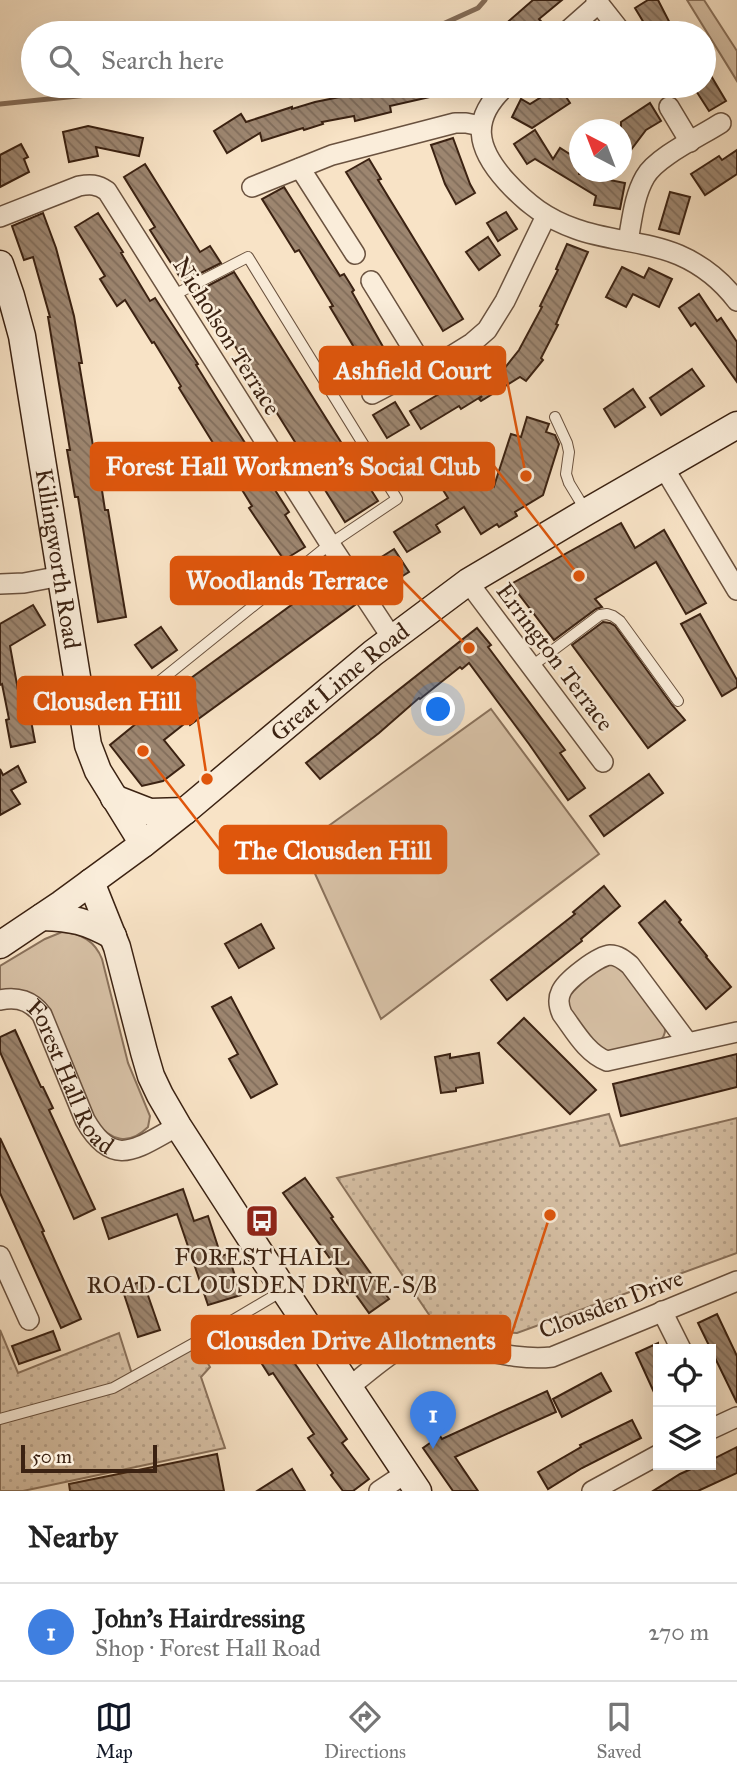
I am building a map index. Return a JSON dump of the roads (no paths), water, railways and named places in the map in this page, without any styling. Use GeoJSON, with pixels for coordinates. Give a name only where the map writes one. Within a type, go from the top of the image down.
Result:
{"type":"FeatureCollection","features":[{"type":"Feature","properties":{"kind":"main road","name":"Killingworth Road"},"geometry":{"type":"LineString","coordinates":[[0,264],[22,335],[88,745],[98,771],[143,844]]}},
{"type":"Feature","properties":{"kind":"main road","name":"Great Lime Road"},"geometry":{"type":"LineString","coordinates":[[0,945],[143,844],[391,638],[468,582],[737,425]]}},
{"type":"Feature","properties":{"kind":"main road"},"geometry":{"type":"LineString","coordinates":[[114,798],[150,812],[185,811]]}},
{"type":"Feature","properties":{"kind":"main road"},"geometry":{"type":"LineString","coordinates":[[91,882],[113,936],[151,1076],[160,1096],[284,1290],[412,1482]]}},
{"type":"Feature","properties":{"kind":"main road"},"geometry":{"type":"LineString","coordinates":[[42,917],[82,921],[113,936]]}},
{"type":"Feature","properties":{"kind":"street"},"geometry":{"type":"LineString","coordinates":[[578,21],[598,2],[613,21]]}},
{"type":"Feature","properties":{"kind":"street"},"geometry":{"type":"LineString","coordinates":[[494,98],[481,127],[484,150],[489,160],[532,208],[576,230],[662,248],[682,256],[713,276],[737,301]]}},
{"type":"Feature","properties":{"kind":"street"},"geometry":{"type":"LineString","coordinates":[[669,107],[690,142]]}},
{"type":"Feature","properties":{"kind":"street"},"geometry":{"type":"LineString","coordinates":[[252,187],[332,155],[455,123],[481,127]]}},
{"type":"Feature","properties":{"kind":"street"},"geometry":{"type":"LineString","coordinates":[[628,241],[636,201],[646,174],[662,158],[721,123]]}},
{"type":"Feature","properties":{"kind":"street"},"geometry":{"type":"LineString","coordinates":[[300,168],[355,254]]}},
{"type":"Feature","properties":{"kind":"street","name":"Nicholson Terrace"},"geometry":{"type":"LineString","coordinates":[[0,217],[79,186],[98,185],[107,191],[391,638]]}},
{"type":"Feature","properties":{"kind":"street"},"geometry":{"type":"LineString","coordinates":[[372,394],[451,356],[487,330],[505,301],[546,216]]}},
{"type":"Feature","properties":{"kind":"street"},"geometry":{"type":"LineString","coordinates":[[371,281],[424,367]]}},
{"type":"Feature","properties":{"kind":"street"},"geometry":{"type":"LineString","coordinates":[[664,468],[732,568],[737,590]]}},
{"type":"Feature","properties":{"kind":"street"},"geometry":{"type":"LineString","coordinates":[[0,584],[24,583],[61,576]]}},
{"type":"Feature","properties":{"kind":"street","name":"Errington Terrace"},"geometry":{"type":"LineString","coordinates":[[468,582],[603,762]]}},
{"type":"Feature","properties":{"kind":"street"},"geometry":{"type":"LineString","coordinates":[[688,1043],[630,965],[618,957],[608,956],[596,960],[568,982],[560,994],[559,1008],[562,1014],[591,1052],[607,1061],[613,1061],[737,1032]]}},
{"type":"Feature","properties":{"kind":"street","name":"Forest Hall Road"},"geometry":{"type":"LineString","coordinates":[[0,1000],[23,1000],[32,1004],[42,1015],[85,1120],[103,1144],[118,1151],[134,1150],[178,1126]]}},
{"type":"Feature","properties":{"kind":"street"},"geometry":{"type":"LineString","coordinates":[[0,1256],[29,1320]]}},
{"type":"Feature","properties":{"kind":"street","name":"Clousden Drive"},"geometry":{"type":"LineString","coordinates":[[349,1387],[414,1342],[433,1341],[542,1358],[562,1353],[737,1281]]}},
{"type":"Feature","properties":{"kind":"street"},"geometry":{"type":"LineString","coordinates":[[662,1311],[678,1344]]}},
{"type":"Feature","properties":{"kind":"street"},"geometry":{"type":"LineString","coordinates":[[592,1491],[653,1458]]}},
{"type":"Feature","properties":{"kind":"street"},"geometry":{"type":"LineString","coordinates":[[379,1491],[412,1482]]}},
{"type":"Feature","properties":{"kind":"lane"},"geometry":{"type":"LineString","coordinates":[[155,685],[330,544],[397,499],[248,257],[173,296]]}},
{"type":"Feature","properties":{"kind":"lane"},"geometry":{"type":"LineString","coordinates":[[555,417],[569,452],[566,474],[586,512]]}},
{"type":"Feature","properties":{"kind":"lane"},"geometry":{"type":"LineString","coordinates":[[532,666],[600,615],[607,614],[613,616],[626,630],[678,701]]}},
{"type":"Feature","properties":{"kind":"lane"},"geometry":{"type":"LineString","coordinates":[[0,1419],[113,1388],[284,1290]]}},
{"type":"Feature","properties":{"kind":"waterway"},"geometry":{"type":"LineString","coordinates":[[449,21],[478,8],[485,0]]}},
{"type":"Feature","properties":{"kind":"waterway"},"geometry":{"type":"LineString","coordinates":[[0,104],[58,98]]}},
{"type":"Feature","properties":{"kind":"place","name":"Ashfield Court"},"geometry":{"type":"Point","coordinates":[526,476]}},
{"type":"Feature","properties":{"kind":"place","name":"Forest Hall Workmen's Social Club"},"geometry":{"type":"Point","coordinates":[579,576]}},
{"type":"Feature","properties":{"kind":"place","name":"Woodlands Terrace"},"geometry":{"type":"Point","coordinates":[469,648]}},
{"type":"Feature","properties":{"kind":"place","name":"The Clousden Hill"},"geometry":{"type":"Point","coordinates":[143,751]}},
{"type":"Feature","properties":{"kind":"place","name":"Clousden Hill"},"geometry":{"type":"Point","coordinates":[207,779]}},
{"type":"Feature","properties":{"kind":"place","name":"Clousden Drive Allotments"},"geometry":{"type":"Point","coordinates":[550,1215]}},
{"type":"Feature","properties":{"kind":"place","name":"FOREST HALL ROAD-CLOUSDEN DRIVE-S/B"},"geometry":{"type":"Point","coordinates":[262,1221]}},
{"type":"Feature","properties":{"kind":"place","name":"John’s Hairdressing"},"geometry":{"type":"Point","coordinates":[433,1449]}}]}
